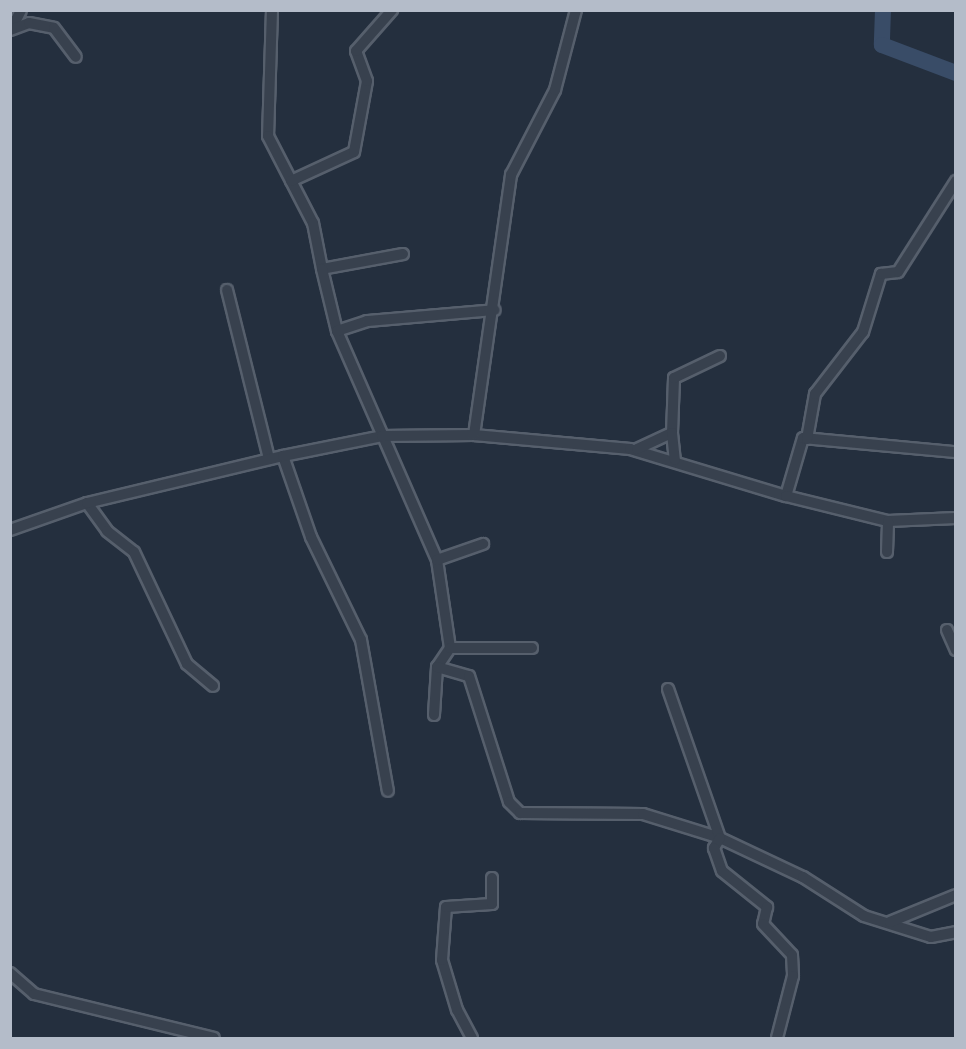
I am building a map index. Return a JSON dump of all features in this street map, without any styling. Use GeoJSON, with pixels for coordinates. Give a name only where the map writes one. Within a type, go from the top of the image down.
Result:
{"type":"FeatureCollection","features":[{"type":"Feature","properties":{"kind":"street"},"geometry":{"type":"LineString","coordinates":[[10,21],[15,22],[21,10]]}},
{"type":"Feature","properties":{"kind":"street"},"geometry":{"type":"LineString","coordinates":[[272,10],[268,136],[313,223],[337,331],[437,560],[450,648],[437,667],[434,715]]}},
{"type":"Feature","properties":{"kind":"street"},"geometry":{"type":"LineString","coordinates":[[291,181],[354,152],[367,81],[356,51],[392,10]]}},
{"type":"Feature","properties":{"kind":"street"},"geometry":{"type":"LineString","coordinates":[[474,435],[495,310],[511,175],[555,90],[576,10]]}},
{"type":"Feature","properties":{"kind":"street"},"geometry":{"type":"LineString","coordinates":[[10,30],[29,23],[54,28],[76,57]]}},
{"type":"Feature","properties":{"kind":"street"},"geometry":{"type":"LineString","coordinates":[[786,496],[807,438],[814,394],[863,332],[881,274],[898,272],[956,181]]}},
{"type":"Feature","properties":{"kind":"street"},"geometry":{"type":"LineString","coordinates":[[322,269],[403,254]]}},
{"type":"Feature","properties":{"kind":"street"},"geometry":{"type":"LineString","coordinates":[[227,290],[269,459]]}},
{"type":"Feature","properties":{"kind":"street"},"geometry":{"type":"LineString","coordinates":[[337,331],[367,321],[495,310]]}},
{"type":"Feature","properties":{"kind":"street"},"geometry":{"type":"LineString","coordinates":[[675,460],[672,433],[674,378],[720,356]]}},
{"type":"Feature","properties":{"kind":"street"},"geometry":{"type":"LineString","coordinates":[[634,450],[672,433]]}},
{"type":"Feature","properties":{"kind":"street"},"geometry":{"type":"LineString","coordinates":[[10,530],[87,503],[269,459],[382,436],[474,435],[565,439],[634,450],[675,460],[786,496],[888,521],[956,518]]}},
{"type":"Feature","properties":{"kind":"street"},"geometry":{"type":"LineString","coordinates":[[807,438],[955,452]]}},
{"type":"Feature","properties":{"kind":"street"},"geometry":{"type":"LineString","coordinates":[[284,456],[311,537],[361,640],[388,790]]}},
{"type":"Feature","properties":{"kind":"street"},"geometry":{"type":"LineString","coordinates":[[87,503],[107,531],[134,552],[187,664],[213,686]]}},
{"type":"Feature","properties":{"kind":"street"},"geometry":{"type":"LineString","coordinates":[[887,552],[888,521]]}},
{"type":"Feature","properties":{"kind":"street"},"geometry":{"type":"LineString","coordinates":[[437,560],[483,544]]}},
{"type":"Feature","properties":{"kind":"street"},"geometry":{"type":"LineString","coordinates":[[947,630],[956,651]]}},
{"type":"Feature","properties":{"kind":"street"},"geometry":{"type":"LineString","coordinates":[[450,648],[532,648]]}},
{"type":"Feature","properties":{"kind":"street"},"geometry":{"type":"LineString","coordinates":[[437,667],[469,676],[509,802],[520,813],[643,814],[720,838],[802,877],[864,916],[890,922],[932,937],[956,932]]}},
{"type":"Feature","properties":{"kind":"street"},"geometry":{"type":"LineString","coordinates":[[668,689],[720,838]]}},
{"type":"Feature","properties":{"kind":"street"},"geometry":{"type":"LineString","coordinates":[[720,838],[714,848],[722,871],[767,907],[763,924],[792,955],[793,976],[777,1038]]}},
{"type":"Feature","properties":{"kind":"street"},"geometry":{"type":"LineString","coordinates":[[472,1038],[457,1010],[442,960],[446,907],[492,904],[492,878]]}},
{"type":"Feature","properties":{"kind":"street"},"geometry":{"type":"LineString","coordinates":[[890,922],[956,895]]}},
{"type":"Feature","properties":{"kind":"street"},"geometry":{"type":"LineString","coordinates":[[10,973],[23,988],[54,1000],[214,1038]]}},
{"type":"Feature","properties":{"kind":"waterway"},"geometry":{"type":"LineString","coordinates":[[883,10],[882,45],[956,73]]}}]}
